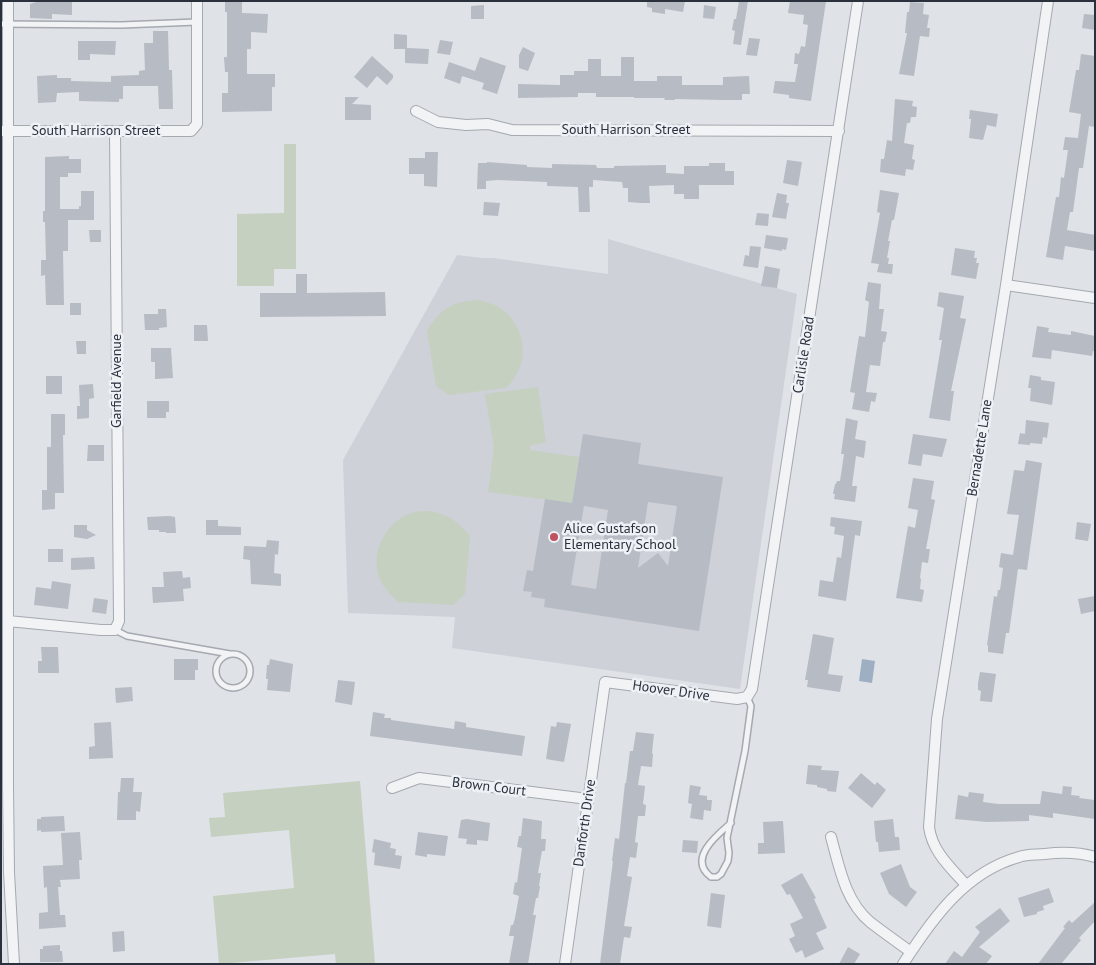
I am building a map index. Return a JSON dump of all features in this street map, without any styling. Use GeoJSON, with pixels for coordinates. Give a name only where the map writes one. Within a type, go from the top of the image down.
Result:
{"type":"FeatureCollection","features":[{"type":"Feature","properties":{"kind":"street"},"geometry":{"type":"LineString","coordinates":[[8,1],[5,24],[8,621],[5,872],[14,964]]}},
{"type":"Feature","properties":{"kind":"street"},"geometry":{"type":"LineString","coordinates":[[197,1],[197,22]]}},
{"type":"Feature","properties":{"kind":"street","name":"Carlisle Road"},"geometry":{"type":"LineString","coordinates":[[742,698],[752,689],[858,1]]}},
{"type":"Feature","properties":{"kind":"street","name":"Bernadette Lane"},"geometry":{"type":"LineString","coordinates":[[966,885],[937,851],[930,835],[935,736],[1006,285],[1048,1]]}},
{"type":"Feature","properties":{"kind":"street","name":"South Harrison Street"},"geometry":{"type":"LineString","coordinates":[[5,131],[191,131],[197,124],[197,22]]}},
{"type":"Feature","properties":{"kind":"street","name":"South Harrison Street"},"geometry":{"type":"LineString","coordinates":[[416,111],[438,122],[466,125],[488,124],[512,130],[839,132]]}},
{"type":"Feature","properties":{"kind":"street","name":"Garfield Avenue"},"geometry":{"type":"LineString","coordinates":[[115,131],[119,621],[115,630]]}},
{"type":"Feature","properties":{"kind":"street"},"geometry":{"type":"LineString","coordinates":[[1006,285],[1095,298]]}},
{"type":"Feature","properties":{"kind":"street"},"geometry":{"type":"LineString","coordinates":[[8,621],[115,630]]}},
{"type":"Feature","properties":{"kind":"street","name":"Hoover Drive"},"geometry":{"type":"LineString","coordinates":[[605,682],[742,698]]}},
{"type":"Feature","properties":{"kind":"street","name":"Danforth Drive"},"geometry":{"type":"LineString","coordinates":[[565,964],[605,682]]}},
{"type":"Feature","properties":{"kind":"street","name":"Brown Court"},"geometry":{"type":"LineString","coordinates":[[392,788],[419,778],[588,799]]}},
{"type":"Feature","properties":{"kind":"street"},"geometry":{"type":"LineString","coordinates":[[831,837],[844,885],[855,905],[868,921],[911,952]]}},
{"type":"Feature","properties":{"kind":"street"},"geometry":{"type":"LineString","coordinates":[[903,964],[938,915],[966,885],[987,870],[1020,856],[1061,852],[1085,854],[1095,857]]}},
{"type":"Feature","properties":{"kind":"lane"},"geometry":{"type":"LineString","coordinates":[[5,24],[121,25],[197,22]]}},
{"type":"Feature","properties":{"kind":"lane"},"geometry":{"type":"LineString","coordinates":[[115,630],[127,636],[230,654],[241,656],[249,665],[250,670],[247,681],[238,688],[226,688],[218,681],[216,675],[215,670],[220,659],[230,654]]}},
{"type":"Feature","properties":{"kind":"lane"},"geometry":{"type":"LineString","coordinates":[[731,823],[712,840],[704,852],[703,864],[705,872],[710,877],[719,876],[726,867],[729,854],[727,838],[731,823],[747,742],[751,706],[742,698]]}},
{"type":"Feature","properties":{"kind":"shaded area","name":"Alice Gustafson Elementary School"},"geometry":{"type":"Polygon","coordinates":[[[608,239],[797,294],[740,689],[452,648],[455,617],[348,613],[343,460],[457,255],[493,258],[608,274],[608,239]]]}},
{"type":"Feature","properties":{"kind":"green space"},"geometry":{"type":"Polygon","coordinates":[[[284,144],[296,144],[296,269],[274,269],[274,286],[237,286],[237,214],[284,213],[284,144]]]}},
{"type":"Feature","properties":{"kind":"green space"},"geometry":{"type":"Polygon","coordinates":[[[480,300],[504,310],[517,326],[523,345],[523,356],[520,366],[514,379],[506,388],[449,395],[436,386],[427,331],[437,317],[449,307],[462,302],[480,300]]]}},
{"type":"Feature","properties":{"kind":"green space"},"geometry":{"type":"Polygon","coordinates":[[[538,387],[546,442],[530,446],[530,450],[579,457],[572,503],[488,492],[494,448],[485,394],[538,387]]]}},
{"type":"Feature","properties":{"kind":"green space"},"geometry":{"type":"Polygon","coordinates":[[[430,511],[453,519],[470,536],[465,594],[453,605],[398,602],[379,577],[377,557],[379,547],[389,529],[396,521],[405,516],[415,512],[430,511]]]}},
{"type":"Feature","properties":{"kind":"green space"},"geometry":{"type":"Polygon","coordinates":[[[360,781],[375,964],[336,964],[335,954],[219,964],[213,896],[294,888],[289,830],[211,837],[209,818],[225,817],[223,793],[360,781]]]}},
{"type":"Feature","properties":{"kind":"water"},"geometry":{"type":"Polygon","coordinates":[[[862,659],[875,661],[872,683],[859,681],[862,659]]]}},
{"type":"Feature","properties":{"kind":"building"},"geometry":{"type":"Polygon","coordinates":[[[39,1],[72,1],[72,15],[52,14],[52,19],[30,18],[30,4],[39,1]]]}},
{"type":"Feature","properties":{"kind":"building"},"geometry":{"type":"Polygon","coordinates":[[[225,1],[242,1],[242,13],[268,14],[267,33],[251,32],[251,49],[247,49],[247,74],[275,74],[275,87],[272,87],[272,111],[222,112],[222,93],[228,93],[228,72],[225,72],[224,57],[227,57],[227,12],[225,12],[225,1]]]}},
{"type":"Feature","properties":{"kind":"building"},"geometry":{"type":"Polygon","coordinates":[[[647,1],[685,1],[683,12],[665,9],[665,14],[652,12],[652,8],[647,7],[647,1]]]}},
{"type":"Feature","properties":{"kind":"building"},"geometry":{"type":"Polygon","coordinates":[[[739,1],[748,1],[741,45],[733,44],[735,31],[732,30],[739,1]]]}},
{"type":"Feature","properties":{"kind":"building"},"geometry":{"type":"Polygon","coordinates":[[[790,1],[826,1],[811,101],[789,98],[789,95],[773,93],[775,81],[795,82],[798,64],[794,64],[795,53],[799,54],[801,46],[805,47],[808,25],[803,24],[804,15],[788,13],[790,1]]]}},
{"type":"Feature","properties":{"kind":"building"},"geometry":{"type":"Polygon","coordinates":[[[910,2],[924,3],[923,14],[929,15],[927,28],[930,28],[929,37],[920,36],[914,76],[899,74],[907,33],[905,33],[907,12],[909,12],[910,2]]]}},
{"type":"Feature","properties":{"kind":"building"},"geometry":{"type":"Polygon","coordinates":[[[484,5],[484,19],[471,19],[471,6],[484,5]]]}},
{"type":"Feature","properties":{"kind":"building"},"geometry":{"type":"Polygon","coordinates":[[[704,5],[716,7],[714,19],[703,18],[704,5]]]}},
{"type":"Feature","properties":{"kind":"building"},"geometry":{"type":"Polygon","coordinates":[[[1084,14],[1095,15],[1095,30],[1082,28],[1084,14]]]}},
{"type":"Feature","properties":{"kind":"building"},"geometry":{"type":"Polygon","coordinates":[[[153,31],[168,31],[173,109],[159,109],[158,86],[123,86],[123,99],[119,99],[119,102],[79,101],[79,92],[57,93],[56,102],[38,103],[37,76],[57,75],[57,78],[71,78],[71,81],[111,82],[111,76],[139,75],[139,71],[145,70],[144,43],[153,43],[153,31]]]}},
{"type":"Feature","properties":{"kind":"building"},"geometry":{"type":"Polygon","coordinates":[[[394,34],[407,35],[407,48],[429,49],[428,64],[405,63],[405,49],[394,49],[394,34]]]}},
{"type":"Feature","properties":{"kind":"building"},"geometry":{"type":"Polygon","coordinates":[[[749,38],[760,39],[757,56],[746,55],[749,38]]]}},
{"type":"Feature","properties":{"kind":"building"},"geometry":{"type":"Polygon","coordinates":[[[440,40],[453,42],[450,55],[437,53],[440,40]]]}},
{"type":"Feature","properties":{"kind":"building"},"geometry":{"type":"Polygon","coordinates":[[[78,41],[116,41],[115,55],[90,54],[90,60],[78,60],[78,41]]]}},
{"type":"Feature","properties":{"kind":"building"},"geometry":{"type":"Polygon","coordinates":[[[523,47],[535,53],[528,71],[519,68],[519,55],[523,47]]]}},
{"type":"Feature","properties":{"kind":"building"},"geometry":{"type":"Polygon","coordinates":[[[1081,54],[1095,56],[1095,127],[1089,126],[1083,168],[1079,168],[1073,212],[1070,212],[1067,230],[1095,235],[1095,251],[1065,246],[1063,260],[1046,257],[1056,197],[1059,197],[1061,177],[1064,178],[1068,150],[1063,150],[1065,137],[1078,138],[1081,114],[1069,112],[1076,70],[1079,70],[1081,54]]]}},
{"type":"Feature","properties":{"kind":"building"},"geometry":{"type":"Polygon","coordinates":[[[372,56],[393,75],[393,78],[387,85],[377,76],[367,88],[354,77],[372,56]]]}},
{"type":"Feature","properties":{"kind":"building"},"geometry":{"type":"Polygon","coordinates":[[[480,57],[506,66],[497,94],[482,89],[484,83],[462,76],[460,84],[444,78],[449,62],[475,71],[480,57]]]}},
{"type":"Feature","properties":{"kind":"building"},"geometry":{"type":"Polygon","coordinates":[[[621,57],[634,57],[634,81],[657,81],[657,76],[682,76],[682,85],[723,85],[723,77],[749,76],[750,94],[742,94],[742,100],[664,100],[665,98],[596,97],[596,93],[578,93],[578,97],[518,98],[518,84],[560,85],[560,75],[574,75],[574,71],[588,71],[588,59],[601,59],[601,76],[621,76],[621,57]]]}},
{"type":"Feature","properties":{"kind":"building"},"geometry":{"type":"Polygon","coordinates":[[[345,97],[359,97],[352,104],[371,105],[371,120],[345,120],[345,97]]]}},
{"type":"Feature","properties":{"kind":"building"},"geometry":{"type":"Polygon","coordinates":[[[895,99],[913,101],[912,106],[917,107],[916,117],[911,117],[910,123],[907,123],[904,143],[914,145],[912,159],[915,160],[913,170],[906,169],[905,176],[880,172],[881,159],[884,159],[887,140],[892,141],[895,99]]]}},
{"type":"Feature","properties":{"kind":"building"},"geometry":{"type":"Polygon","coordinates":[[[970,110],[998,114],[996,127],[987,125],[983,140],[969,138],[970,110]]]}},
{"type":"Feature","properties":{"kind":"building"},"geometry":{"type":"Polygon","coordinates":[[[425,152],[438,152],[437,187],[424,186],[424,174],[409,174],[409,158],[425,158],[425,152]]]}},
{"type":"Feature","properties":{"kind":"building"},"geometry":{"type":"Polygon","coordinates":[[[69,156],[69,159],[81,159],[81,173],[68,173],[68,177],[60,177],[60,209],[79,209],[79,206],[81,206],[81,191],[94,191],[94,220],[68,220],[68,251],[63,251],[64,305],[46,305],[45,275],[41,276],[41,260],[46,260],[45,222],[43,222],[43,211],[45,211],[45,157],[69,156]]]}},
{"type":"Feature","properties":{"kind":"building"},"geometry":{"type":"Polygon","coordinates":[[[787,160],[802,162],[798,186],[783,183],[787,160]]]}},
{"type":"Feature","properties":{"kind":"building"},"geometry":{"type":"Polygon","coordinates":[[[487,162],[552,168],[552,164],[596,165],[597,168],[666,165],[666,173],[684,174],[684,166],[709,166],[709,163],[725,163],[725,171],[734,171],[734,185],[699,185],[699,199],[684,199],[684,194],[674,194],[674,185],[649,186],[650,203],[640,203],[628,202],[628,188],[623,188],[622,182],[593,180],[593,187],[589,187],[590,212],[579,212],[578,187],[547,186],[547,182],[498,180],[486,181],[486,189],[477,189],[478,163],[487,162]]]}},
{"type":"Feature","properties":{"kind":"building"},"geometry":{"type":"Polygon","coordinates":[[[880,190],[899,193],[888,241],[890,241],[887,258],[889,258],[888,264],[893,264],[892,274],[877,272],[879,264],[871,263],[880,213],[877,212],[880,190]]]}},
{"type":"Feature","properties":{"kind":"building"},"geometry":{"type":"Polygon","coordinates":[[[777,193],[787,195],[786,203],[789,203],[786,219],[772,217],[777,193]]]}},
{"type":"Feature","properties":{"kind":"building"},"geometry":{"type":"Polygon","coordinates":[[[484,202],[500,203],[498,216],[483,215],[484,202]]]}},
{"type":"Feature","properties":{"kind":"building"},"geometry":{"type":"Polygon","coordinates":[[[757,213],[769,214],[768,226],[755,225],[757,213]]]}},
{"type":"Feature","properties":{"kind":"building"},"geometry":{"type":"Polygon","coordinates":[[[89,230],[101,230],[101,242],[90,242],[89,230]]]}},
{"type":"Feature","properties":{"kind":"building"},"geometry":{"type":"Polygon","coordinates":[[[766,235],[788,238],[786,250],[764,248],[766,235]]]}},
{"type":"Feature","properties":{"kind":"building"},"geometry":{"type":"Polygon","coordinates":[[[750,246],[761,247],[758,268],[743,266],[745,255],[749,256],[750,246]]]}},
{"type":"Feature","properties":{"kind":"building"},"geometry":{"type":"Polygon","coordinates":[[[955,248],[975,251],[974,258],[977,258],[976,263],[979,263],[976,279],[951,275],[955,248]]]}},
{"type":"Feature","properties":{"kind":"building"},"geometry":{"type":"Polygon","coordinates":[[[765,266],[780,269],[777,288],[761,286],[765,266]]]}},
{"type":"Feature","properties":{"kind":"building"},"geometry":{"type":"Polygon","coordinates":[[[296,274],[307,274],[307,293],[385,292],[386,316],[260,317],[260,293],[296,293],[296,274]]]}},
{"type":"Feature","properties":{"kind":"building"},"geometry":{"type":"Polygon","coordinates":[[[868,282],[881,284],[879,309],[884,309],[881,331],[887,332],[885,342],[883,342],[880,366],[870,365],[866,392],[877,393],[875,402],[871,401],[869,412],[852,409],[855,393],[850,392],[859,336],[865,337],[869,302],[865,300],[868,282]]]}},
{"type":"Feature","properties":{"kind":"building"},"geometry":{"type":"Polygon","coordinates":[[[939,292],[964,296],[960,318],[966,319],[951,391],[954,391],[950,421],[929,418],[942,340],[939,340],[944,308],[937,306],[939,292]]]}},
{"type":"Feature","properties":{"kind":"building"},"geometry":{"type":"Polygon","coordinates":[[[70,303],[81,303],[81,315],[70,315],[70,303]]]}},
{"type":"Feature","properties":{"kind":"building"},"geometry":{"type":"Polygon","coordinates":[[[158,309],[166,309],[167,327],[159,328],[159,330],[145,330],[144,314],[158,314],[158,309]]]}},
{"type":"Feature","properties":{"kind":"building"},"geometry":{"type":"Polygon","coordinates":[[[194,325],[207,325],[208,341],[194,341],[194,325]]]}},
{"type":"Feature","properties":{"kind":"building"},"geometry":{"type":"Polygon","coordinates":[[[1037,326],[1049,328],[1048,332],[1071,335],[1071,331],[1095,336],[1095,351],[1093,351],[1092,356],[1052,350],[1051,359],[1032,357],[1037,326]]]}},
{"type":"Feature","properties":{"kind":"building"},"geometry":{"type":"Polygon","coordinates":[[[76,341],[86,341],[86,354],[77,354],[76,341]]]}},
{"type":"Feature","properties":{"kind":"building"},"geometry":{"type":"Polygon","coordinates":[[[151,348],[171,348],[173,378],[155,379],[155,362],[151,362],[151,348]]]}},
{"type":"Feature","properties":{"kind":"building"},"geometry":{"type":"Polygon","coordinates":[[[1030,375],[1041,377],[1041,380],[1055,382],[1052,405],[1030,401],[1031,388],[1028,388],[1030,375]]]}},
{"type":"Feature","properties":{"kind":"building"},"geometry":{"type":"Polygon","coordinates":[[[46,376],[62,376],[62,394],[46,394],[46,376]]]}},
{"type":"Feature","properties":{"kind":"building"},"geometry":{"type":"Polygon","coordinates":[[[93,384],[94,398],[89,399],[89,418],[77,419],[77,406],[80,406],[79,385],[93,384]]]}},
{"type":"Feature","properties":{"kind":"building"},"geometry":{"type":"Polygon","coordinates":[[[147,401],[169,401],[169,412],[166,412],[166,418],[147,418],[147,401]]]}},
{"type":"Feature","properties":{"kind":"building"},"geometry":{"type":"Polygon","coordinates":[[[51,414],[65,414],[65,435],[63,435],[64,493],[55,493],[55,509],[42,510],[42,490],[47,490],[47,447],[51,447],[51,414]]]}},
{"type":"Feature","properties":{"kind":"building"},"geometry":{"type":"Polygon","coordinates":[[[846,418],[858,421],[855,439],[866,441],[864,458],[856,456],[852,486],[857,486],[855,502],[834,499],[835,494],[833,494],[835,484],[837,481],[840,481],[844,454],[841,454],[846,418]]]}},
{"type":"Feature","properties":{"kind":"building"},"geometry":{"type":"Polygon","coordinates":[[[1026,420],[1049,423],[1047,438],[1043,437],[1042,444],[1018,444],[1020,433],[1025,434],[1026,420]]]}},
{"type":"Feature","properties":{"kind":"building"},"geometry":{"type":"Polygon","coordinates":[[[583,434],[641,443],[638,464],[723,477],[699,631],[544,607],[545,599],[531,597],[532,592],[523,591],[527,570],[533,571],[545,499],[572,503],[583,434]],[[648,502],[638,568],[658,553],[668,566],[677,506],[648,502]],[[584,506],[571,585],[596,589],[608,510],[584,506]]]}},
{"type":"Feature","properties":{"kind":"building"},"geometry":{"type":"Polygon","coordinates":[[[913,434],[947,439],[942,457],[923,454],[921,466],[908,464],[913,434]]]}},
{"type":"Feature","properties":{"kind":"building"},"geometry":{"type":"Polygon","coordinates":[[[88,445],[104,445],[104,461],[87,461],[88,445]]]}},
{"type":"Feature","properties":{"kind":"building"},"geometry":{"type":"Polygon","coordinates":[[[1026,460],[1042,463],[1027,570],[1018,569],[1009,633],[1006,633],[1003,654],[988,652],[987,645],[994,596],[997,597],[998,590],[1000,590],[1003,568],[999,567],[1001,553],[1013,555],[1019,515],[1007,514],[1014,470],[1024,471],[1026,460]]]}},
{"type":"Feature","properties":{"kind":"building"},"geometry":{"type":"Polygon","coordinates":[[[913,478],[934,481],[931,499],[935,500],[926,549],[930,549],[928,563],[922,562],[920,578],[920,589],[924,590],[922,602],[896,598],[908,526],[915,528],[918,510],[908,508],[913,478]]]}},
{"type":"Feature","properties":{"kind":"building"},"geometry":{"type":"Polygon","coordinates":[[[147,517],[175,517],[176,533],[148,530],[147,517]]]}},
{"type":"Feature","properties":{"kind":"building"},"geometry":{"type":"Polygon","coordinates":[[[831,517],[862,521],[860,536],[855,535],[846,601],[818,596],[820,580],[833,582],[837,557],[841,558],[844,536],[834,534],[835,527],[830,526],[831,517]]]}},
{"type":"Feature","properties":{"kind":"building"},"geometry":{"type":"Polygon","coordinates":[[[206,520],[218,520],[218,526],[241,527],[241,535],[206,535],[206,520]]]}},
{"type":"Feature","properties":{"kind":"building"},"geometry":{"type":"Polygon","coordinates":[[[1077,522],[1091,524],[1088,541],[1075,539],[1077,522]]]}},
{"type":"Feature","properties":{"kind":"building"},"geometry":{"type":"Polygon","coordinates":[[[74,525],[87,525],[87,530],[96,535],[87,539],[74,537],[74,525]]]}},
{"type":"Feature","properties":{"kind":"building"},"geometry":{"type":"Polygon","coordinates":[[[267,540],[279,541],[278,555],[275,554],[274,573],[281,574],[281,586],[251,584],[250,560],[243,559],[244,546],[266,547],[267,540]]]}},
{"type":"Feature","properties":{"kind":"building"},"geometry":{"type":"Polygon","coordinates":[[[48,549],[63,549],[63,562],[48,562],[48,549]]]}},
{"type":"Feature","properties":{"kind":"building"},"geometry":{"type":"Polygon","coordinates":[[[94,557],[95,569],[71,570],[71,558],[94,557]]]}},
{"type":"Feature","properties":{"kind":"building"},"geometry":{"type":"Polygon","coordinates":[[[182,571],[183,578],[190,577],[191,588],[183,589],[184,601],[153,603],[152,587],[164,587],[163,572],[182,571]]]}},
{"type":"Feature","properties":{"kind":"building"},"geometry":{"type":"Polygon","coordinates":[[[52,581],[71,584],[68,609],[34,605],[36,587],[51,589],[52,581]]]}},
{"type":"Feature","properties":{"kind":"building"},"geometry":{"type":"Polygon","coordinates":[[[1095,596],[1095,611],[1081,614],[1078,599],[1095,596]]]}},
{"type":"Feature","properties":{"kind":"building"},"geometry":{"type":"Polygon","coordinates":[[[94,598],[108,600],[106,614],[92,612],[94,598]]]}},
{"type":"Feature","properties":{"kind":"building"},"geometry":{"type":"Polygon","coordinates":[[[813,634],[834,638],[828,674],[843,676],[840,692],[807,687],[808,680],[805,680],[813,634]]]}},
{"type":"Feature","properties":{"kind":"building"},"geometry":{"type":"Polygon","coordinates":[[[41,647],[58,647],[59,673],[38,673],[38,661],[42,661],[41,647]]]}},
{"type":"Feature","properties":{"kind":"building"},"geometry":{"type":"Polygon","coordinates":[[[174,659],[198,659],[198,670],[195,670],[195,680],[174,680],[174,659]]]}},
{"type":"Feature","properties":{"kind":"building"},"geometry":{"type":"Polygon","coordinates":[[[270,659],[293,664],[290,692],[267,690],[267,665],[269,665],[270,659]]]}},
{"type":"Feature","properties":{"kind":"building"},"geometry":{"type":"Polygon","coordinates":[[[980,672],[996,674],[992,702],[980,701],[981,691],[978,690],[978,683],[980,672]]]}},
{"type":"Feature","properties":{"kind":"building"},"geometry":{"type":"Polygon","coordinates":[[[338,680],[355,682],[352,705],[335,702],[338,680]]]}},
{"type":"Feature","properties":{"kind":"building"},"geometry":{"type":"Polygon","coordinates":[[[132,687],[133,701],[116,703],[115,688],[132,687]]]}},
{"type":"Feature","properties":{"kind":"building"},"geometry":{"type":"Polygon","coordinates":[[[373,712],[385,714],[384,718],[391,718],[391,720],[454,729],[455,721],[466,723],[466,727],[525,736],[522,756],[370,736],[373,712]]]}},
{"type":"Feature","properties":{"kind":"building"},"geometry":{"type":"Polygon","coordinates":[[[111,722],[113,758],[89,759],[89,747],[95,746],[94,723],[111,722]]]}},
{"type":"Feature","properties":{"kind":"building"},"geometry":{"type":"Polygon","coordinates":[[[557,722],[571,724],[564,762],[546,759],[551,726],[556,727],[557,722]]]}},
{"type":"Feature","properties":{"kind":"building"},"geometry":{"type":"Polygon","coordinates":[[[636,732],[654,734],[652,767],[641,766],[638,785],[645,786],[643,804],[646,805],[645,816],[638,816],[635,842],[638,843],[636,858],[630,857],[627,876],[632,877],[624,926],[632,927],[630,938],[624,937],[620,964],[600,964],[615,838],[619,839],[630,751],[633,751],[636,732]]]}},
{"type":"Feature","properties":{"kind":"building"},"geometry":{"type":"Polygon","coordinates":[[[808,765],[822,766],[821,770],[839,771],[836,792],[827,791],[827,789],[817,787],[817,785],[806,784],[808,765]]]}},
{"type":"Feature","properties":{"kind":"building"},"geometry":{"type":"Polygon","coordinates":[[[861,773],[875,785],[877,782],[886,790],[872,808],[848,788],[861,773]]]}},
{"type":"Feature","properties":{"kind":"building"},"geometry":{"type":"Polygon","coordinates":[[[121,778],[134,778],[133,792],[142,792],[140,812],[136,811],[136,820],[117,820],[118,792],[120,792],[121,778]]]}},
{"type":"Feature","properties":{"kind":"building"},"geometry":{"type":"Polygon","coordinates":[[[690,785],[701,787],[699,795],[707,796],[707,800],[712,800],[711,811],[704,810],[703,820],[690,818],[692,804],[688,803],[690,785]]]}},
{"type":"Feature","properties":{"kind":"building"},"geometry":{"type":"Polygon","coordinates":[[[1063,786],[1072,787],[1071,795],[1095,800],[1095,819],[1053,813],[1053,818],[1029,815],[1029,821],[987,822],[955,819],[958,795],[968,797],[969,792],[984,794],[983,802],[998,804],[1040,804],[1042,791],[1062,794],[1063,786]]]}},
{"type":"Feature","properties":{"kind":"building"},"geometry":{"type":"Polygon","coordinates":[[[64,816],[65,831],[37,831],[37,819],[41,819],[41,817],[64,816]]]}},
{"type":"Feature","properties":{"kind":"building"},"geometry":{"type":"Polygon","coordinates":[[[523,818],[542,821],[541,839],[546,839],[545,851],[542,851],[538,873],[541,873],[540,886],[533,915],[536,915],[528,964],[509,964],[514,936],[509,936],[519,896],[513,894],[515,882],[517,883],[522,848],[517,847],[519,836],[521,836],[523,818]]]}},
{"type":"Feature","properties":{"kind":"building"},"geometry":{"type":"Polygon","coordinates":[[[467,819],[490,823],[488,841],[477,840],[477,845],[466,844],[467,839],[458,838],[461,820],[467,819]]]}},
{"type":"Feature","properties":{"kind":"building"},"geometry":{"type":"Polygon","coordinates":[[[893,819],[895,837],[899,837],[900,850],[879,852],[874,821],[893,819]]]}},
{"type":"Feature","properties":{"kind":"building"},"geometry":{"type":"Polygon","coordinates":[[[783,821],[785,853],[758,854],[758,843],[764,843],[763,822],[783,821]]]}},
{"type":"Feature","properties":{"kind":"building"},"geometry":{"type":"Polygon","coordinates":[[[80,832],[82,860],[79,860],[80,879],[60,880],[61,887],[58,887],[60,915],[65,915],[66,927],[39,929],[39,913],[48,912],[47,887],[44,888],[43,866],[63,865],[61,833],[80,832]]]}},
{"type":"Feature","properties":{"kind":"building"},"geometry":{"type":"Polygon","coordinates":[[[418,832],[448,836],[445,856],[427,854],[427,857],[415,855],[418,832]]]}},
{"type":"Feature","properties":{"kind":"building"},"geometry":{"type":"Polygon","coordinates":[[[374,839],[391,843],[390,848],[396,849],[395,855],[402,856],[400,869],[374,865],[375,853],[372,852],[374,839]]]}},
{"type":"Feature","properties":{"kind":"building"},"geometry":{"type":"Polygon","coordinates":[[[683,840],[698,841],[697,853],[682,852],[683,840]]]}},
{"type":"Feature","properties":{"kind":"building"},"geometry":{"type":"Polygon","coordinates":[[[901,864],[910,887],[917,892],[906,907],[889,894],[880,873],[901,864]]]}},
{"type":"Feature","properties":{"kind":"building"},"geometry":{"type":"Polygon","coordinates":[[[802,873],[816,898],[814,899],[827,928],[816,933],[824,949],[805,958],[802,950],[796,953],[789,939],[795,936],[790,924],[803,918],[790,894],[787,895],[781,885],[802,873]]]}},
{"type":"Feature","properties":{"kind":"building"},"geometry":{"type":"Polygon","coordinates":[[[1049,888],[1054,902],[1043,906],[1044,910],[1037,912],[1037,914],[1024,917],[1018,898],[1049,888]]]}},
{"type":"Feature","properties":{"kind":"building"},"geometry":{"type":"Polygon","coordinates":[[[711,893],[725,895],[721,928],[707,926],[711,893]]]}},
{"type":"Feature","properties":{"kind":"building"},"geometry":{"type":"Polygon","coordinates":[[[1095,902],[1095,921],[1079,938],[1081,940],[1061,964],[1038,964],[1069,920],[1072,923],[1095,902]]]}},
{"type":"Feature","properties":{"kind":"building"},"geometry":{"type":"Polygon","coordinates":[[[1000,908],[1010,921],[979,947],[992,956],[986,964],[945,964],[954,951],[962,957],[980,932],[975,927],[1000,908]]]}},
{"type":"Feature","properties":{"kind":"building"},"geometry":{"type":"Polygon","coordinates":[[[124,931],[125,951],[113,952],[112,932],[124,931]]]}},
{"type":"Feature","properties":{"kind":"building"},"geometry":{"type":"Polygon","coordinates":[[[60,945],[63,962],[40,962],[40,949],[43,949],[43,946],[60,945]]]}},
{"type":"Feature","properties":{"kind":"building"},"geometry":{"type":"Polygon","coordinates":[[[848,947],[860,954],[854,964],[839,964],[848,947]]]}},
{"type":"Feature","properties":{"kind":"place","name":"Alice Gustafson Elementary School"},"geometry":{"type":"Point","coordinates":[554,537]}}]}
